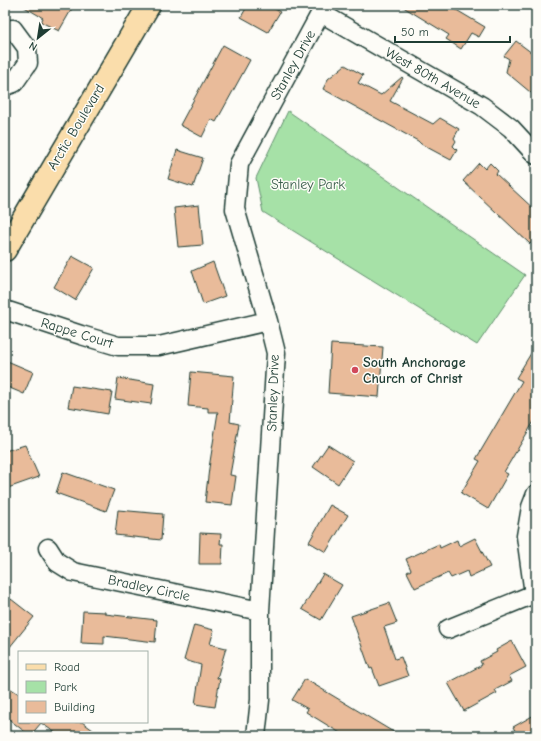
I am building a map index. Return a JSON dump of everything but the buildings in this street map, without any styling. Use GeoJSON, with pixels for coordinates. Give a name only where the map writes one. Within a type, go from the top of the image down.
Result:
{"type":"FeatureCollection","features":[{"type":"Feature","properties":{"kind":"main road","name":"Arctic Boulevard"},"geometry":{"type":"LineString","coordinates":[[5,250],[149,5]]}},
{"type":"Feature","properties":{"kind":"street","name":"West 80th Avenue"},"geometry":{"type":"LineString","coordinates":[[323,9],[482,106],[510,128],[536,155]]}},
{"type":"Feature","properties":{"kind":"street","name":"Stanley Drive"},"geometry":{"type":"LineString","coordinates":[[256,736],[260,700],[260,611],[276,352],[235,209],[239,164],[323,9]]}},
{"type":"Feature","properties":{"kind":"street"},"geometry":{"type":"LineString","coordinates":[[5,30],[13,29],[27,48],[28,63],[14,83],[5,86]]}},
{"type":"Feature","properties":{"kind":"street","name":"Rappe Court"},"geometry":{"type":"LineString","coordinates":[[5,310],[118,346],[159,346],[268,321]]}},
{"type":"Feature","properties":{"kind":"street"},"geometry":{"type":"LineString","coordinates":[[448,629],[535,596],[526,536],[531,507],[536,494]]}},
{"type":"Feature","properties":{"kind":"street","name":"Bradley Circle"},"geometry":{"type":"LineString","coordinates":[[48,548],[57,562],[73,572],[260,611]]}},
{"type":"Feature","properties":{"kind":"green space","name":"Stanley Park"},"geometry":{"type":"Polygon","coordinates":[[[288,111],[525,275],[477,345],[263,212],[256,178],[288,111]]]}},
{"type":"Feature","properties":{"kind":"place","name":"South Anchorage Church of Christ"},"geometry":{"type":"Point","coordinates":[355,370]}}]}
